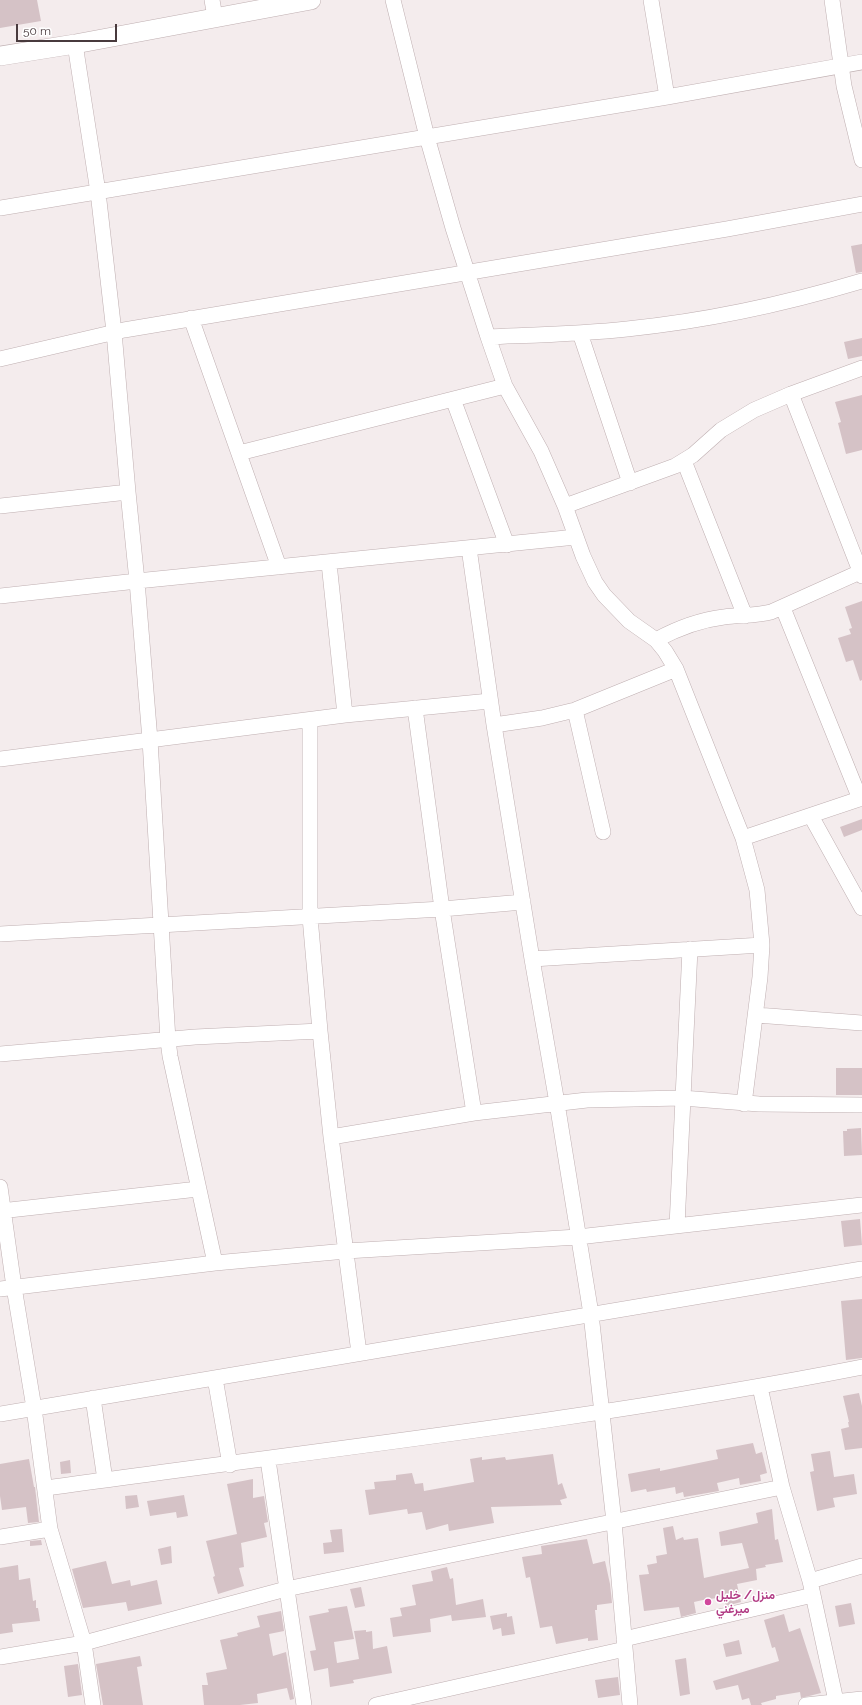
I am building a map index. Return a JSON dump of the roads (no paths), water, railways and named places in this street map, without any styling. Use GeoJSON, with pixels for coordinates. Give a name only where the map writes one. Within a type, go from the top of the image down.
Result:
{"type":"FeatureCollection","features":[{"type":"Feature","properties":{"kind":"street"},"geometry":{"type":"LineString","coordinates":[[0,56],[76,44],[213,8],[311,0]]}},
{"type":"Feature","properties":{"kind":"street"},"geometry":{"type":"LineString","coordinates":[[392,0],[427,137],[467,272],[505,386],[541,451],[565,506],[588,569],[604,595],[629,621],[656,640],[676,669],[743,838],[757,890],[762,945],[756,1015],[744,1104]]}},
{"type":"Feature","properties":{"kind":"street"},"geometry":{"type":"LineString","coordinates":[[651,0],[667,97]]}},
{"type":"Feature","properties":{"kind":"street"},"geometry":{"type":"LineString","coordinates":[[832,0],[844,86],[862,160]]}},
{"type":"Feature","properties":{"kind":"street"},"geometry":{"type":"LineString","coordinates":[[76,44],[98,192],[114,332],[150,740],[168,1040],[198,1189],[215,1263]]}},
{"type":"Feature","properties":{"kind":"street"},"geometry":{"type":"LineString","coordinates":[[0,208],[667,97],[862,62]]}},
{"type":"Feature","properties":{"kind":"street"},"geometry":{"type":"LineString","coordinates":[[0,359],[114,332],[191,318],[726,229],[862,204]]}},
{"type":"Feature","properties":{"kind":"street"},"geometry":{"type":"LineString","coordinates":[[488,337],[580,333],[653,326],[747,311],[797,300],[862,281]]}},
{"type":"Feature","properties":{"kind":"street"},"geometry":{"type":"LineString","coordinates":[[191,318],[279,567]]}},
{"type":"Feature","properties":{"kind":"street"},"geometry":{"type":"LineString","coordinates":[[580,333],[630,483]]}},
{"type":"Feature","properties":{"kind":"street"},"geometry":{"type":"LineString","coordinates":[[565,506],[630,483],[684,461],[734,421],[791,394],[862,368]]}},
{"type":"Feature","properties":{"kind":"street"},"geometry":{"type":"LineString","coordinates":[[239,453],[505,386]]}},
{"type":"Feature","properties":{"kind":"street"},"geometry":{"type":"LineString","coordinates":[[656,640],[677,629],[694,623],[724,617],[760,615],[783,608],[861,574],[857,559],[791,394]]}},
{"type":"Feature","properties":{"kind":"street"},"geometry":{"type":"LineString","coordinates":[[453,399],[507,545]]}},
{"type":"Feature","properties":{"kind":"street"},"geometry":{"type":"LineString","coordinates":[[684,461],[745,616]]}},
{"type":"Feature","properties":{"kind":"street"},"geometry":{"type":"LineString","coordinates":[[0,506],[128,492]]}},
{"type":"Feature","properties":{"kind":"street"},"geometry":{"type":"LineString","coordinates":[[0,596],[576,537]]}},
{"type":"Feature","properties":{"kind":"street"},"geometry":{"type":"LineString","coordinates":[[469,548],[490,701],[591,1314],[600,1413],[614,1522],[630,1705]]}},
{"type":"Feature","properties":{"kind":"street"},"geometry":{"type":"LineString","coordinates":[[329,562],[345,716]]}},
{"type":"Feature","properties":{"kind":"street"},"geometry":{"type":"LineString","coordinates":[[743,838],[861,798],[783,608]]}},
{"type":"Feature","properties":{"kind":"street"},"geometry":{"type":"LineString","coordinates":[[494,726],[542,718],[575,710],[676,669]]}},
{"type":"Feature","properties":{"kind":"street"},"geometry":{"type":"LineString","coordinates":[[0,759],[310,720],[490,701]]}},
{"type":"Feature","properties":{"kind":"street"},"geometry":{"type":"LineString","coordinates":[[415,708],[442,909],[474,1113]]}},
{"type":"Feature","properties":{"kind":"street"},"geometry":{"type":"LineString","coordinates":[[575,710],[603,832]]}},
{"type":"Feature","properties":{"kind":"street"},"geometry":{"type":"LineString","coordinates":[[310,720],[310,917],[331,1137],[359,1353]]}},
{"type":"Feature","properties":{"kind":"street"},"geometry":{"type":"LineString","coordinates":[[811,816],[862,908]]}},
{"type":"Feature","properties":{"kind":"street"},"geometry":{"type":"LineString","coordinates":[[0,934],[442,909],[523,902]]}},
{"type":"Feature","properties":{"kind":"street"},"geometry":{"type":"LineString","coordinates":[[532,959],[762,945]]}},
{"type":"Feature","properties":{"kind":"street"},"geometry":{"type":"LineString","coordinates":[[677,1226],[690,949]]}},
{"type":"Feature","properties":{"kind":"street"},"geometry":{"type":"LineString","coordinates":[[756,1015],[862,1023]]}},
{"type":"Feature","properties":{"kind":"street"},"geometry":{"type":"LineString","coordinates":[[0,1054],[168,1040],[320,1031]]}},
{"type":"Feature","properties":{"kind":"street"},"geometry":{"type":"LineString","coordinates":[[331,1137],[474,1113],[557,1103],[623,1098],[682,1098],[744,1104],[862,1105]]}},
{"type":"Feature","properties":{"kind":"street"},"geometry":{"type":"LineString","coordinates":[[0,1187],[7,1288],[34,1408],[46,1488],[50,1529],[84,1643],[93,1705]]}},
{"type":"Feature","properties":{"kind":"street"},"geometry":{"type":"LineString","coordinates":[[2,1211],[198,1189]]}},
{"type":"Feature","properties":{"kind":"street"},"geometry":{"type":"LineString","coordinates":[[7,1288],[215,1263],[346,1251],[578,1237],[862,1204]]}},
{"type":"Feature","properties":{"kind":"street"},"geometry":{"type":"LineString","coordinates":[[0,1414],[862,1269]]}},
{"type":"Feature","properties":{"kind":"street"},"geometry":{"type":"LineString","coordinates":[[46,1488],[268,1460],[600,1413],[760,1387],[862,1367]]}},
{"type":"Feature","properties":{"kind":"street"},"geometry":{"type":"LineString","coordinates":[[215,1378],[230,1465]]}},
{"type":"Feature","properties":{"kind":"street"},"geometry":{"type":"LineString","coordinates":[[760,1387],[782,1487],[811,1588],[836,1701]]}},
{"type":"Feature","properties":{"kind":"street"},"geometry":{"type":"LineString","coordinates":[[93,1398],[105,1480]]}},
{"type":"Feature","properties":{"kind":"street"},"geometry":{"type":"LineString","coordinates":[[268,1460],[304,1705]]}},
{"type":"Feature","properties":{"kind":"street"},"geometry":{"type":"LineString","coordinates":[[0,1657],[84,1643],[286,1589],[782,1487]]}},
{"type":"Feature","properties":{"kind":"street"},"geometry":{"type":"LineString","coordinates":[[0,1537],[50,1529]]}},
{"type":"Feature","properties":{"kind":"street"},"geometry":{"type":"LineString","coordinates":[[376,1705],[624,1644],[811,1588],[862,1566]]}},
{"type":"Feature","properties":{"kind":"street"},"geometry":{"type":"LineString","coordinates":[[806,1705],[836,1701],[862,1700]]}},
{"type":"Feature","properties":{"kind":"place","name":"منزل/ خليل ميرغني"},"geometry":{"type":"Point","coordinates":[708,1602]}}]}
